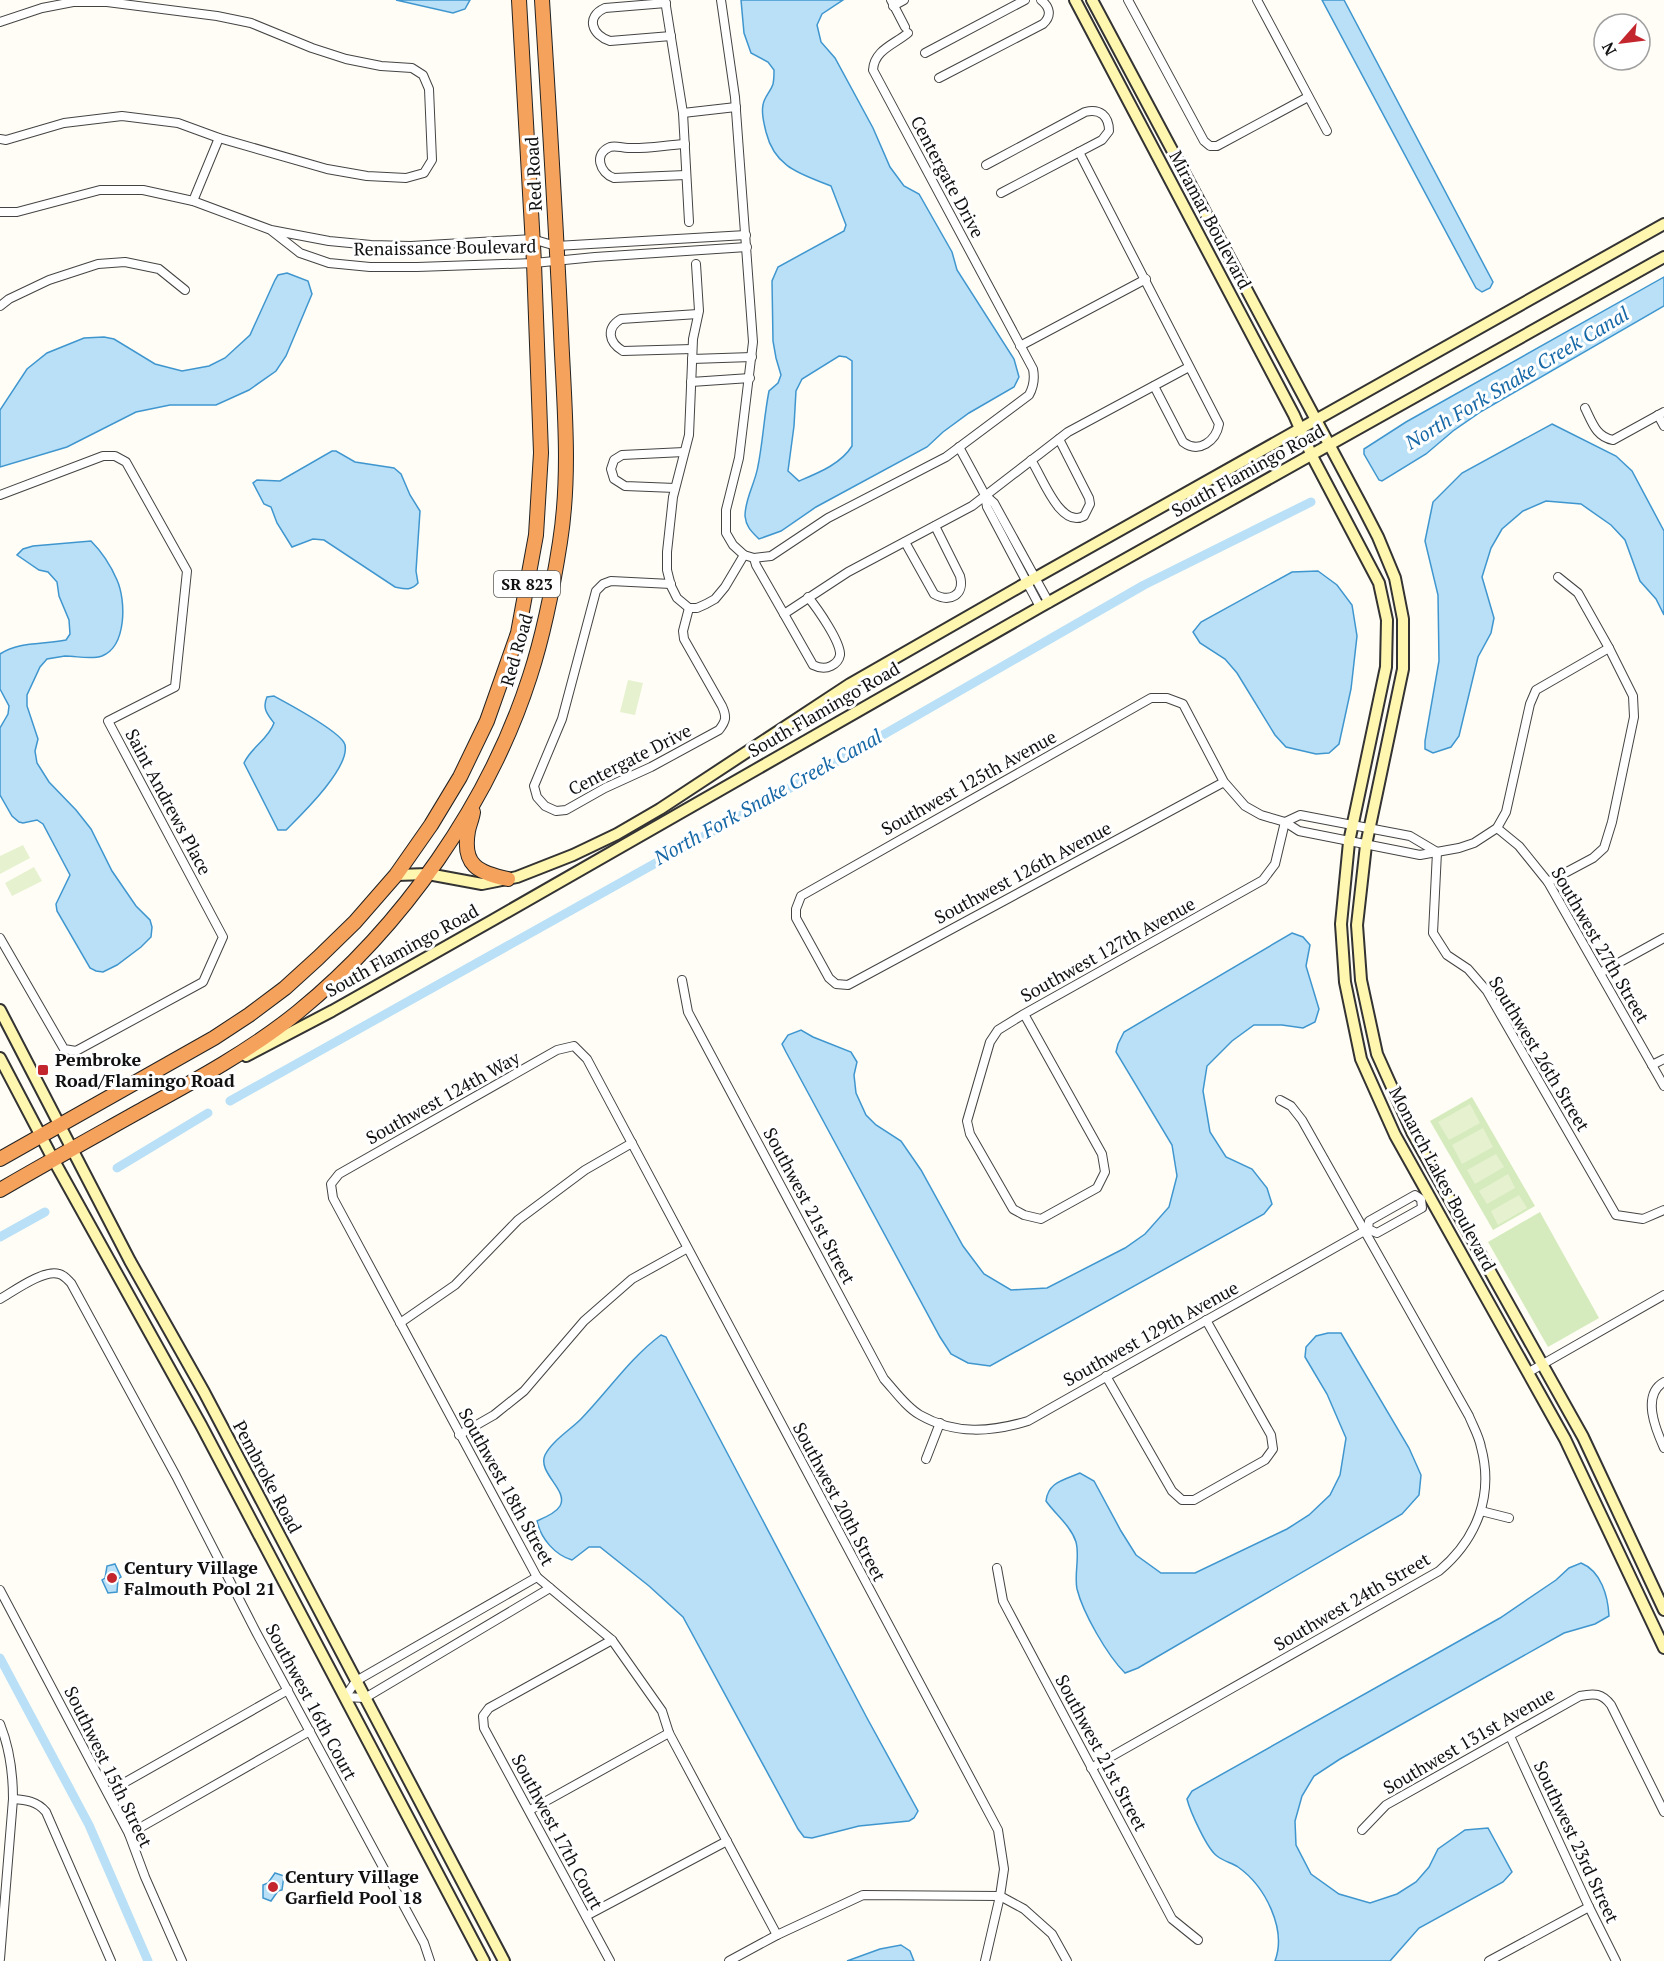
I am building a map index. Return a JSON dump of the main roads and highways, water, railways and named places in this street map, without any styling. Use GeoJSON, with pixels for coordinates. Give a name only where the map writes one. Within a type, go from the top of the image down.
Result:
{"type":"FeatureCollection","features":[{"type":"Feature","properties":{"kind":"highway","name":"Red Road"},"geometry":{"type":"LineString","coordinates":[[60,1125],[214,1038],[249,1015],[301,973],[355,922],[396,875],[431,825],[460,777],[487,721],[518,633],[536,535],[541,453],[534,262],[519,0]]}},
{"type":"Feature","properties":{"kind":"highway","name":"Red Road"},"geometry":{"type":"LineString","coordinates":[[202,1077],[266,1036],[300,1010],[372,941],[428,874],[474,800],[511,728],[530,678],[542,636],[560,541],[567,455],[542,0]]}},
{"type":"Feature","properties":{"kind":"highway"},"geometry":{"type":"LineString","coordinates":[[474,800],[466,844],[468,858],[477,869],[490,876],[508,879]]}},
{"type":"Feature","properties":{"kind":"highway","name":"South Flamingo Road"},"geometry":{"type":"LineString","coordinates":[[0,1190],[202,1077]]}},
{"type":"Feature","properties":{"kind":"highway","name":"SR 823"},"geometry":{"type":"LineString","coordinates":[[0,1159],[60,1125]]}},
{"type":"Feature","properties":{"kind":"main road","name":"Miramar Boulevard"},"geometry":{"type":"LineString","coordinates":[[1076,0],[1301,429],[1312,456]]}},
{"type":"Feature","properties":{"kind":"main road","name":"Miramar Boulevard"},"geometry":{"type":"LineString","coordinates":[[1092,0],[1330,446]]}},
{"type":"Feature","properties":{"kind":"main road","name":"South Flamingo Road"},"geometry":{"type":"LineString","coordinates":[[396,875],[428,874],[482,884],[517,877],[573,855],[617,834],[660,809],[850,684],[1664,224]]}},
{"type":"Feature","properties":{"kind":"main road","name":"South Flamingo Road"},"geometry":{"type":"LineString","coordinates":[[202,1077],[282,1038],[362,994],[1045,605],[1664,257]]}},
{"type":"Feature","properties":{"kind":"main road","name":"Monarch Lakes Boulevard"},"geometry":{"type":"LineString","coordinates":[[1330,446],[1378,537],[1395,578],[1404,618],[1402,669],[1366,845],[1357,925],[1361,980],[1377,1054],[1412,1132],[1583,1437],[1664,1610]]}},
{"type":"Feature","properties":{"kind":"main road","name":"Monarch Lakes Boulevard"},"geometry":{"type":"LineString","coordinates":[[1312,456],[1379,583],[1387,620],[1386,667],[1349,842],[1341,924],[1345,982],[1361,1059],[1425,1196],[1529,1372],[1565,1438],[1664,1648]]}},
{"type":"Feature","properties":{"kind":"main road","name":"Pembroke Road"},"geometry":{"type":"LineString","coordinates":[[0,1010],[127,1255],[204,1392],[504,1961]]}},
{"type":"Feature","properties":{"kind":"main road","name":"Pembroke Road"},"geometry":{"type":"LineString","coordinates":[[0,1058],[53,1159],[229,1477],[484,1961]]}},
{"type":"Feature","properties":{"kind":"main road"},"geometry":{"type":"LineString","coordinates":[[229,1477],[244,1469]]}},
{"type":"Feature","properties":{"kind":"water"},"geometry":{"type":"Polygon","coordinates":[[[396,0],[470,0],[465,9],[453,13],[396,0]]]}},
{"type":"Feature","properties":{"kind":"water"},"geometry":{"type":"Polygon","coordinates":[[[741,0],[843,0],[822,14],[817,25],[821,42],[835,58],[873,128],[890,167],[904,186],[919,194],[952,252],[957,270],[1014,359],[1019,377],[1014,387],[969,413],[927,447],[816,507],[781,531],[759,539],[748,526],[745,516],[758,466],[769,391],[778,383],[781,375],[773,341],[772,281],[778,267],[844,231],[846,225],[831,186],[791,168],[776,154],[770,144],[762,108],[773,84],[774,70],[768,62],[751,53],[744,33],[741,0]],[[839,356],[802,379],[796,391],[788,471],[799,481],[835,463],[852,446],[852,361],[839,356]]]}},
{"type":"Feature","properties":{"kind":"water"},"geometry":{"type":"Polygon","coordinates":[[[1322,0],[1344,0],[1493,282],[1490,288],[1482,292],[1476,288],[1322,0]]]}},
{"type":"Feature","properties":{"kind":"water"},"geometry":{"type":"Polygon","coordinates":[[[287,273],[308,281],[312,294],[286,356],[276,371],[249,390],[216,405],[170,405],[136,412],[67,447],[0,467],[0,410],[27,369],[47,353],[84,338],[104,337],[114,339],[155,364],[182,371],[209,366],[225,358],[250,335],[275,280],[278,275],[287,273]]]}},
{"type":"Feature","properties":{"kind":"water"},"geometry":{"type":"Polygon","coordinates":[[[1664,277],[1664,306],[1482,411],[1426,454],[1382,481],[1379,480],[1364,454],[1364,449],[1406,422],[1664,277]]]}},
{"type":"Feature","properties":{"kind":"water"},"geometry":{"type":"Polygon","coordinates":[[[1552,424],[1616,456],[1632,471],[1664,531],[1664,615],[1656,599],[1640,581],[1625,540],[1611,525],[1581,504],[1546,501],[1523,511],[1502,529],[1491,548],[1482,577],[1494,618],[1491,633],[1478,657],[1459,736],[1451,747],[1433,753],[1425,749],[1425,741],[1439,661],[1438,595],[1425,541],[1433,502],[1462,473],[1552,424]]]}},
{"type":"Feature","properties":{"kind":"water"},"geometry":{"type":"Polygon","coordinates":[[[332,451],[355,462],[394,468],[401,474],[420,511],[416,571],[418,583],[413,587],[405,589],[395,587],[324,540],[313,539],[292,547],[277,523],[271,507],[264,504],[253,483],[257,480],[280,481],[332,451]]]}},
{"type":"Feature","properties":{"kind":"water"},"geometry":{"type":"Polygon","coordinates":[[[91,541],[109,564],[120,589],[123,610],[120,633],[110,651],[102,656],[89,658],[65,656],[47,659],[40,667],[27,695],[27,706],[38,739],[35,751],[37,763],[49,782],[91,829],[112,871],[136,906],[150,920],[152,927],[151,937],[141,947],[117,965],[103,972],[90,968],[57,911],[56,904],[70,875],[43,824],[37,820],[19,822],[12,816],[0,795],[0,728],[8,714],[9,706],[0,689],[0,654],[24,645],[66,640],[70,634],[69,620],[59,596],[57,582],[48,572],[39,570],[17,555],[23,549],[33,546],[91,541]]]}},
{"type":"Feature","properties":{"kind":"water"},"geometry":{"type":"Polygon","coordinates":[[[1318,571],[1337,585],[1352,605],[1357,636],[1351,689],[1339,744],[1329,753],[1316,754],[1286,747],[1275,735],[1237,673],[1225,659],[1200,643],[1193,632],[1201,622],[1292,572],[1318,571]]]}},
{"type":"Feature","properties":{"kind":"water"},"geometry":{"type":"Polygon","coordinates":[[[274,696],[325,726],[335,733],[345,745],[345,755],[332,778],[313,803],[286,830],[278,830],[244,763],[274,723],[267,714],[265,704],[267,697],[274,696]]]}},
{"type":"Feature","properties":{"kind":"water"},"geometry":{"type":"Polygon","coordinates":[[[1292,933],[1303,937],[1310,945],[1306,966],[1319,1009],[1315,1022],[1303,1028],[1254,1025],[1232,1041],[1207,1066],[1203,1091],[1210,1132],[1226,1157],[1252,1169],[1267,1188],[1272,1204],[1264,1214],[990,1366],[968,1363],[951,1354],[786,1052],[782,1044],[788,1035],[801,1030],[851,1052],[857,1062],[854,1075],[856,1093],[866,1115],[876,1125],[901,1141],[921,1170],[963,1246],[984,1274],[1011,1290],[1047,1288],[1125,1248],[1145,1234],[1169,1207],[1177,1176],[1172,1145],[1116,1052],[1124,1032],[1292,933]]]}},
{"type":"Feature","properties":{"kind":"water"},"geometry":{"type":"Polygon","coordinates":[[[1341,1333],[1409,1448],[1421,1475],[1419,1495],[1402,1514],[1138,1668],[1125,1673],[1103,1645],[1084,1610],[1076,1583],[1076,1542],[1067,1525],[1046,1501],[1047,1495],[1058,1482],[1080,1473],[1094,1481],[1136,1555],[1161,1573],[1195,1573],[1287,1529],[1309,1515],[1330,1495],[1340,1475],[1346,1438],[1327,1394],[1305,1357],[1306,1347],[1316,1336],[1341,1333]]]}},
{"type":"Feature","properties":{"kind":"water"},"geometry":{"type":"Polygon","coordinates":[[[661,1335],[666,1337],[918,1811],[909,1821],[859,1826],[812,1838],[804,1837],[683,1617],[600,1547],[589,1547],[572,1560],[555,1550],[542,1534],[537,1521],[556,1511],[562,1500],[545,1468],[545,1455],[557,1440],[581,1419],[639,1354],[661,1335]]]}},
{"type":"Feature","properties":{"kind":"water"},"geometry":{"type":"Polygon","coordinates":[[[1581,1563],[1594,1572],[1602,1585],[1609,1616],[1595,1624],[1564,1633],[1340,1759],[1314,1776],[1302,1796],[1295,1821],[1296,1845],[1311,1874],[1339,1894],[1370,1903],[1397,1894],[1416,1882],[1429,1867],[1438,1849],[1465,1830],[1488,1828],[1512,1872],[1503,1882],[1419,1928],[1390,1961],[1275,1961],[1278,1935],[1271,1909],[1257,1885],[1248,1875],[1213,1852],[1195,1820],[1187,1799],[1192,1791],[1500,1618],[1556,1580],[1569,1568],[1581,1563]]]}},
{"type":"Feature","properties":{"kind":"water","name":"Century Village Falmouth Pool 21"},"geometry":{"type":"Polygon","coordinates":[[[115,1564],[121,1577],[118,1579],[117,1592],[108,1593],[102,1580],[105,1578],[107,1566],[115,1564]]]}},
{"type":"Feature","properties":{"kind":"water","name":"Century Village Garfield Pool 18"},"geometry":{"type":"Polygon","coordinates":[[[275,1873],[284,1876],[282,1890],[278,1891],[271,1901],[263,1898],[263,1885],[268,1883],[275,1873]]]}},
{"type":"Feature","properties":{"kind":"water"},"geometry":{"type":"Polygon","coordinates":[[[901,1945],[910,1951],[914,1961],[847,1961],[880,1949],[901,1945]]]}},
{"type":"Feature","properties":{"kind":"waterway","name":"North Fork Snake Creek Canal"},"geometry":{"type":"LineString","coordinates":[[230,1101],[815,774],[1144,585],[1311,502]]}},
{"type":"Feature","properties":{"kind":"waterway","name":"North Fork Snake Creek Canal"},"geometry":{"type":"LineString","coordinates":[[117,1168],[208,1113]]}},
{"type":"Feature","properties":{"kind":"waterway","name":"North Fork Snake Creek Canal"},"geometry":{"type":"LineString","coordinates":[[0,1237],[45,1212]]}},
{"type":"Feature","properties":{"kind":"waterway"},"geometry":{"type":"LineString","coordinates":[[0,1658],[89,1825],[148,1961]]}},
{"type":"Feature","properties":{"kind":"place","name":"Pembroke Road/Flamingo Road"},"geometry":{"type":"Point","coordinates":[43,1070]}},
{"type":"Feature","properties":{"kind":"place","name":"Century Village Falmouth Pool 21"},"geometry":{"type":"Point","coordinates":[112,1578]}},
{"type":"Feature","properties":{"kind":"place","name":"Century Village Garfield Pool 18"},"geometry":{"type":"Point","coordinates":[273,1887]}}]}
